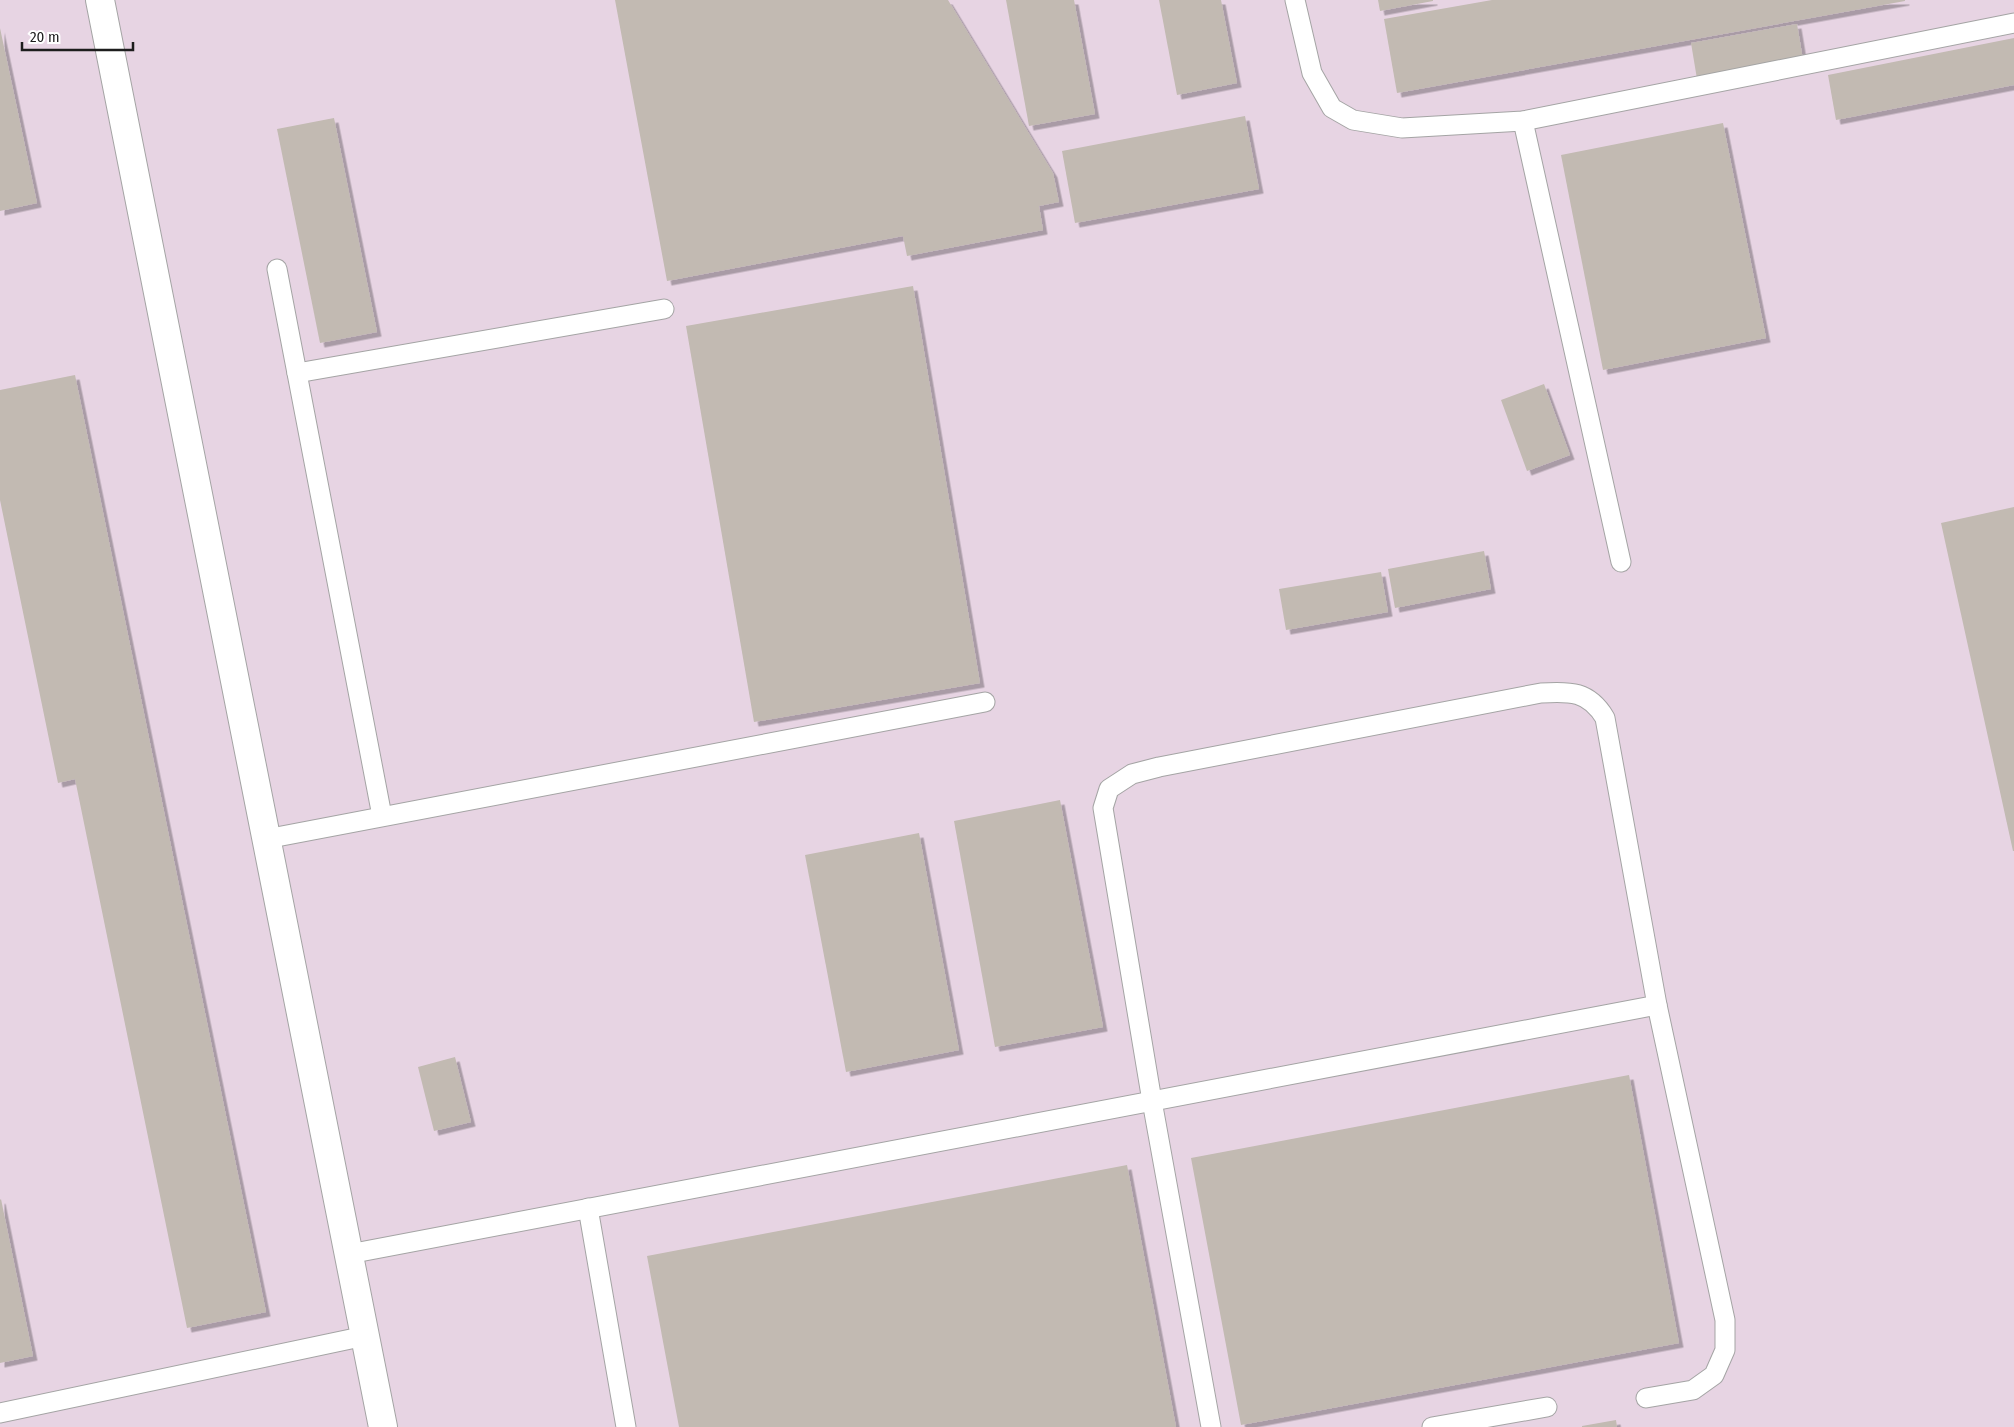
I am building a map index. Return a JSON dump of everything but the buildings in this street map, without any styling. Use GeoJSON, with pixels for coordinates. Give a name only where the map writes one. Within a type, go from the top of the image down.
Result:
{"type":"FeatureCollection","features":[{"type":"Feature","properties":{"kind":"street"},"geometry":{"type":"LineString","coordinates":[[100,0],[383,1427]]}},
{"type":"Feature","properties":{"kind":"lane"},"geometry":{"type":"LineString","coordinates":[[1295,0],[1312,73],[1332,108],[1353,120],[1402,128],[1523,121],[2014,23]]}},
{"type":"Feature","properties":{"kind":"lane"},"geometry":{"type":"LineString","coordinates":[[1523,121],[1621,562]]}},
{"type":"Feature","properties":{"kind":"lane"},"geometry":{"type":"LineString","coordinates":[[278,269],[382,816]]}},
{"type":"Feature","properties":{"kind":"lane"},"geometry":{"type":"LineString","coordinates":[[297,373],[664,309]]}},
{"type":"Feature","properties":{"kind":"lane"},"geometry":{"type":"LineString","coordinates":[[1211,1427],[1152,1101],[1103,808],[1109,789],[1132,774],[1159,767],[1541,693],[1567,692],[1586,697],[1597,706],[1605,718],[1658,1005],[1725,1320],[1725,1350],[1714,1375],[1694,1390],[1646,1398]]}},
{"type":"Feature","properties":{"kind":"lane"},"geometry":{"type":"LineString","coordinates":[[266,839],[985,702]]}},
{"type":"Feature","properties":{"kind":"lane"},"geometry":{"type":"LineString","coordinates":[[349,1254],[1658,1005]]}},
{"type":"Feature","properties":{"kind":"lane"},"geometry":{"type":"LineString","coordinates":[[588,1208],[626,1427]]}},
{"type":"Feature","properties":{"kind":"lane"},"geometry":{"type":"LineString","coordinates":[[0,1413],[365,1336]]}},
{"type":"Feature","properties":{"kind":"lane"},"geometry":{"type":"LineString","coordinates":[[1432,1427],[1547,1407]]}},
{"type":"Feature","properties":{"kind":"shaded area"},"geometry":{"type":"Polygon","coordinates":[[[0,0],[2014,0],[2014,1427],[0,1427],[0,0]]]}}]}
